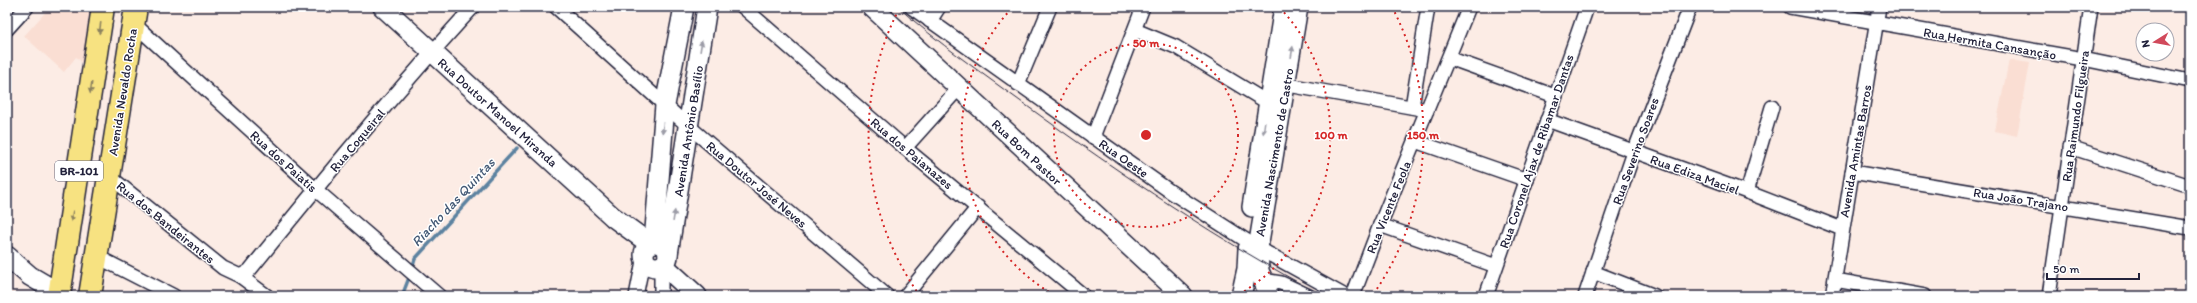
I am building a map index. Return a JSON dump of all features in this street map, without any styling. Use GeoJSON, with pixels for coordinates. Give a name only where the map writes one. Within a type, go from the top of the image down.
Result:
{"type":"FeatureCollection","features":[{"type":"Feature","properties":{"kind":"highway","name":"BR-101"},"geometry":{"type":"LineString","coordinates":[[61,295],[103,7]]}},
{"type":"Feature","properties":{"kind":"highway","name":"Avenida Nevaldo Rocha"},"geometry":{"type":"LineString","coordinates":[[90,296],[135,15]]}},
{"type":"Feature","properties":{"kind":"main road","name":"Rua Doutor Manoel Miranda"},"geometry":{"type":"LineString","coordinates":[[383,7],[613,217],[631,241],[656,255],[694,294]]}},
{"type":"Feature","properties":{"kind":"main road","name":"Avenida Antônio Basílio"},"geometry":{"type":"LineString","coordinates":[[656,255],[665,105],[684,7]]}},
{"type":"Feature","properties":{"kind":"main road","name":"Avenida Antônio Basílio"},"geometry":{"type":"LineString","coordinates":[[656,255],[688,126],[707,7]]}},
{"type":"Feature","properties":{"kind":"main road","name":"Rua Bom Pastor"},"geometry":{"type":"LineString","coordinates":[[872,7],[1179,295]]}},
{"type":"Feature","properties":{"kind":"main road","name":"Avenida Nascimento de Castro"},"geometry":{"type":"LineString","coordinates":[[1279,83],[1284,7]]}},
{"type":"Feature","properties":{"kind":"main road","name":"Avenida Nascimento de Castro"},"geometry":{"type":"LineString","coordinates":[[1240,296],[1252,245],[1279,83],[1298,7]]}},
{"type":"Feature","properties":{"kind":"main road","name":"Avenida Nascimento de Castro"},"geometry":{"type":"LineString","coordinates":[[1252,245],[1259,271],[1266,288]]}},
{"type":"Feature","properties":{"kind":"main road"},"geometry":{"type":"LineString","coordinates":[[7,256],[30,276],[61,295]]}},
{"type":"Feature","properties":{"kind":"street"},"geometry":{"type":"LineString","coordinates":[[7,29],[27,7]]}},
{"type":"Feature","properties":{"kind":"street","name":"Rua Coqueiral"},"geometry":{"type":"LineString","coordinates":[[240,276],[250,271],[315,190],[432,52],[473,7]]}},
{"type":"Feature","properties":{"kind":"street","name":"Rua Doutor José Neves"},"geometry":{"type":"LineString","coordinates":[[556,7],[688,126],[888,296]]}},
{"type":"Feature","properties":{"kind":"street","name":"Rua dos Paianazes"},"geometry":{"type":"LineString","coordinates":[[743,7],[905,148],[1084,296]]}},
{"type":"Feature","properties":{"kind":"street","name":"Rua Oeste"},"geometry":{"type":"LineString","coordinates":[[911,7],[1093,137],[1252,245],[1345,296]]}},
{"type":"Feature","properties":{"kind":"street"},"geometry":{"type":"LineString","coordinates":[[930,21],[939,7]]}},
{"type":"Feature","properties":{"kind":"street"},"geometry":{"type":"LineString","coordinates":[[1018,84],[1050,7]]}},
{"type":"Feature","properties":{"kind":"street"},"geometry":{"type":"LineString","coordinates":[[1093,137],[1143,7]]}},
{"type":"Feature","properties":{"kind":"street"},"geometry":{"type":"LineString","coordinates":[[1412,107],[1428,7]]}},
{"type":"Feature","properties":{"kind":"street","name":"Rua Vicente Feola"},"geometry":{"type":"LineString","coordinates":[[1353,296],[1380,225],[1469,7]]}},
{"type":"Feature","properties":{"kind":"street","name":"Rua Severino Soares"},"geometry":{"type":"LineString","coordinates":[[1585,296],[1634,152],[1690,7]]}},
{"type":"Feature","properties":{"kind":"street","name":"Rua Hermita Cansanção"},"geometry":{"type":"LineString","coordinates":[[1790,7],[1876,24],[2083,59],[2190,81]]}},
{"type":"Feature","properties":{"kind":"street","name":"Avenida Amintas Barros"},"geometry":{"type":"LineString","coordinates":[[1832,296],[1879,7]]}},
{"type":"Feature","properties":{"kind":"street","name":"Rua Raimundo Filgueira"},"geometry":{"type":"LineString","coordinates":[[2049,296],[2091,7]]}},
{"type":"Feature","properties":{"kind":"street","name":"Rua Coronel Ajax de Ribamar Dantas"},"geometry":{"type":"LineString","coordinates":[[1486,296],[1547,120],[1582,8]]}},
{"type":"Feature","properties":{"kind":"street","name":"Rua dos Paiatis"},"geometry":{"type":"LineString","coordinates":[[135,15],[315,190],[439,296]]}},
{"type":"Feature","properties":{"kind":"street"},"geometry":{"type":"LineString","coordinates":[[1135,30],[1176,47],[1275,107]]}},
{"type":"Feature","properties":{"kind":"street"},"geometry":{"type":"LineString","coordinates":[[1449,58],[1554,96]]}},
{"type":"Feature","properties":{"kind":"street"},"geometry":{"type":"LineString","coordinates":[[1279,83],[1427,110]]}},
{"type":"Feature","properties":{"kind":"street"},"geometry":{"type":"LineString","coordinates":[[905,148],[958,89]]}},
{"type":"Feature","properties":{"kind":"street"},"geometry":{"type":"LineString","coordinates":[[1747,192],[1772,108]]}},
{"type":"Feature","properties":{"kind":"street","name":"Rua Ediza Maciel"},"geometry":{"type":"LineString","coordinates":[[1547,120],[1747,192],[1842,229]]}},
{"type":"Feature","properties":{"kind":"street"},"geometry":{"type":"LineString","coordinates":[[1415,141],[1527,180]]}},
{"type":"Feature","properties":{"kind":"street"},"geometry":{"type":"LineString","coordinates":[[2070,147],[2190,186]]}},
{"type":"Feature","properties":{"kind":"street","name":"Rua João Trajano"},"geometry":{"type":"LineString","coordinates":[[1852,172],[2062,205],[2190,228]]}},
{"type":"Feature","properties":{"kind":"street","name":"Rua dos Bandeirantes"},"geometry":{"type":"LineString","coordinates":[[109,176],[223,268],[240,276]]}},
{"type":"Feature","properties":{"kind":"street"},"geometry":{"type":"LineString","coordinates":[[905,296],[978,208]]}},
{"type":"Feature","properties":{"kind":"street"},"geometry":{"type":"LineString","coordinates":[[1380,225],[1496,266]]}},
{"type":"Feature","properties":{"kind":"street","name":"Avenida Antônio Basílio"},"geometry":{"type":"LineString","coordinates":[[636,296],[656,255]]}},
{"type":"Feature","properties":{"kind":"street","name":"Avenida Antônio Basílio"},"geometry":{"type":"LineString","coordinates":[[656,255],[661,296]]}},
{"type":"Feature","properties":{"kind":"street"},"geometry":{"type":"LineString","coordinates":[[96,256],[174,296]]}},
{"type":"Feature","properties":{"kind":"street"},"geometry":{"type":"LineString","coordinates":[[1593,272],[1655,296]]}},
{"type":"Feature","properties":{"kind":"street"},"geometry":{"type":"LineString","coordinates":[[240,276],[267,296]]}},
{"type":"Feature","properties":{"kind":"street"},"geometry":{"type":"LineString","coordinates":[[1835,280],[1925,296]]}},
{"type":"Feature","properties":{"kind":"street"},"geometry":{"type":"LineString","coordinates":[[1266,288],[1281,283],[1308,296]]}},
{"type":"Feature","properties":{"kind":"shaded area"},"geometry":{"type":"Polygon","coordinates":[[[50,7],[89,7],[95,12],[85,65],[76,57],[64,72],[24,36],[50,7]]]}},
{"type":"Feature","properties":{"kind":"shaded area"},"geometry":{"type":"Polygon","coordinates":[[[2009,60],[2030,63],[2017,136],[1995,131],[2009,60]]]}},
{"type":"Feature","properties":{"kind":"waterway","name":"Riacho das Quintas"},"geometry":{"type":"LineString","coordinates":[[412,269],[415,259],[517,148]]}},
{"type":"Feature","properties":{"kind":"waterway","name":"Riacho das Quintas"},"geometry":{"type":"LineString","coordinates":[[402,296],[410,275]]}},
{"type":"Feature","properties":{"kind":"tram line"},"geometry":{"type":"LineString","coordinates":[[898,7],[977,70],[1135,182],[1209,230],[1323,296]]}}]}
